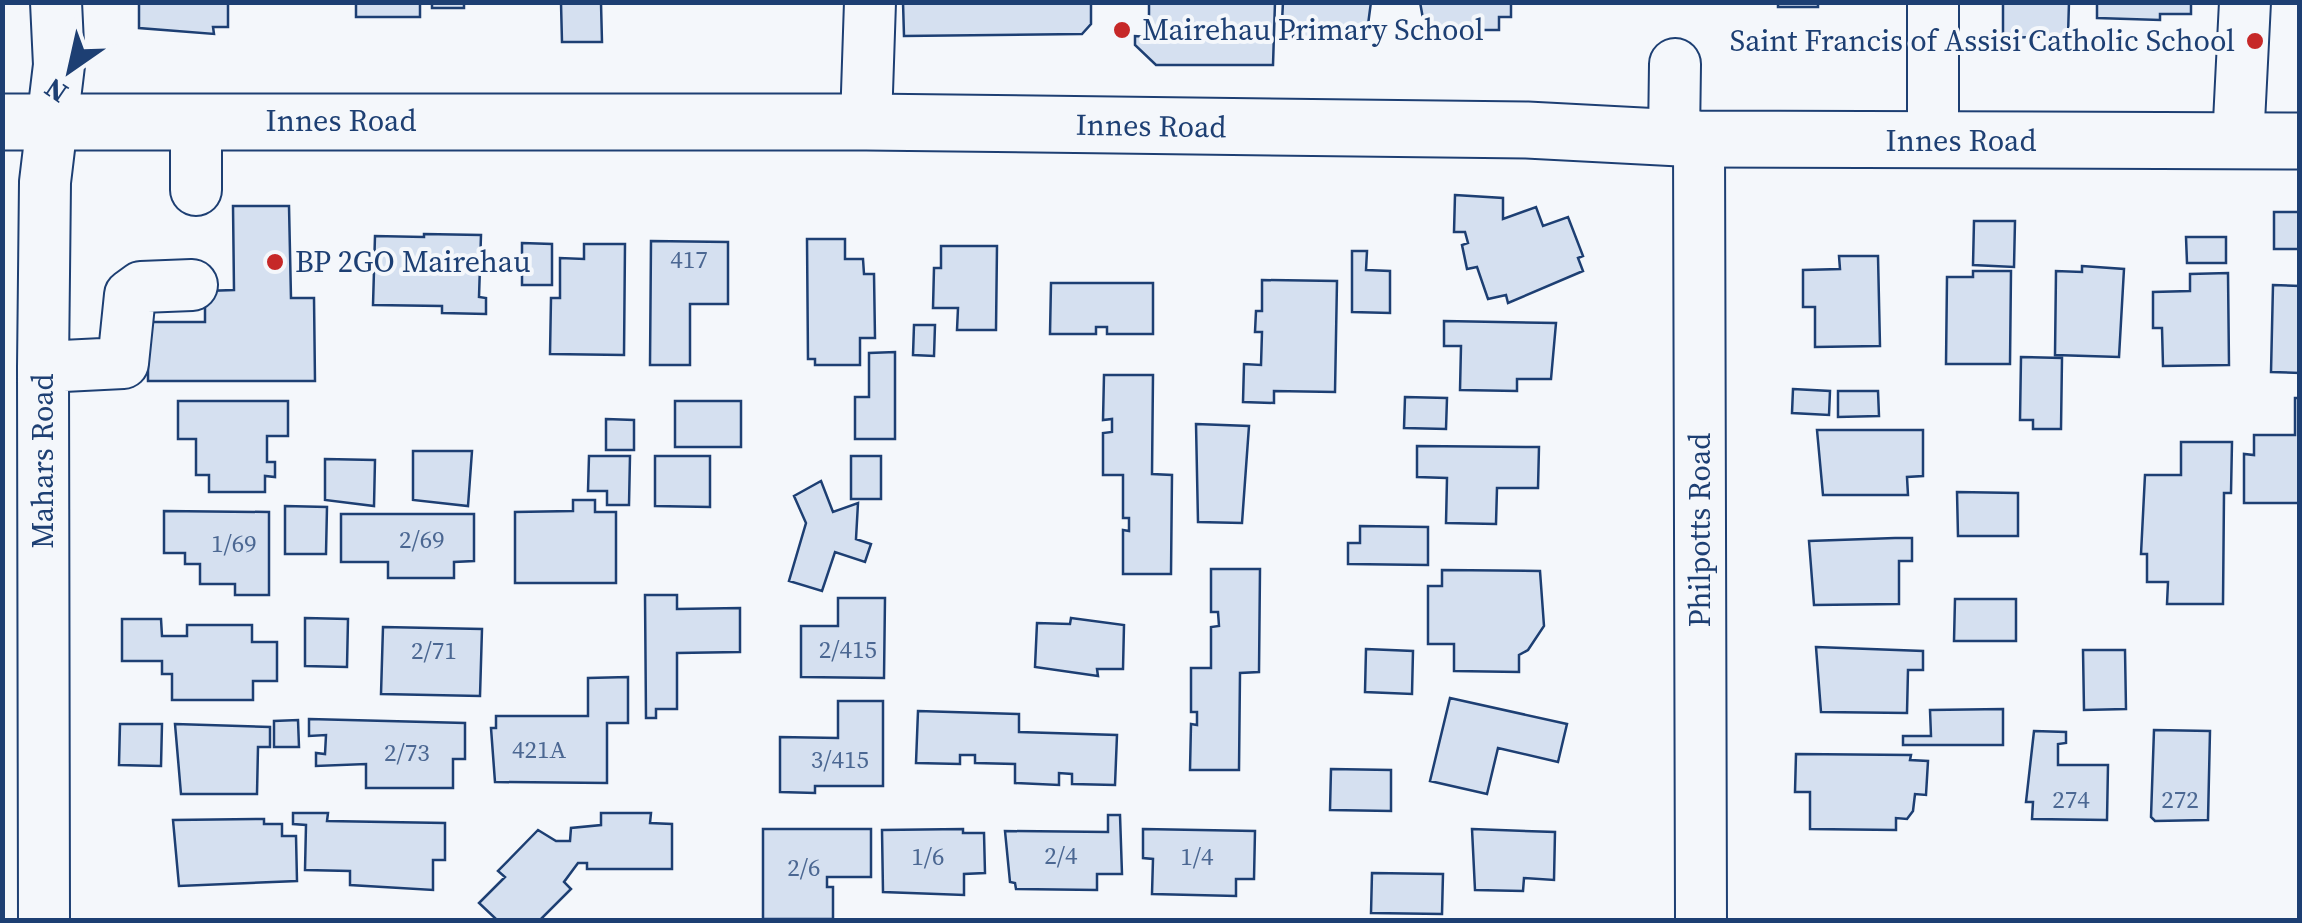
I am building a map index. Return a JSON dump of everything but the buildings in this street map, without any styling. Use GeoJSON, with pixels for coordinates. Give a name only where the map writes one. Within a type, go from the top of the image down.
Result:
{"type":"FeatureCollection","features":[{"type":"Feature","properties":{"kind":"main road","name":"Innes Road"},"geometry":{"type":"LineString","coordinates":[[27,122],[866,122],[1527,130],[1686,138],[1932,142],[2300,141]]}},
{"type":"Feature","properties":{"kind":"street","name":"Mahars Road"},"geometry":{"type":"LineString","coordinates":[[44,920],[24,840],[45,182],[27,122],[59,64],[56,2]]}},
{"type":"Feature","properties":{"kind":"street"},"geometry":{"type":"LineString","coordinates":[[866,122],[870,2]]}},
{"type":"Feature","properties":{"kind":"street"},"geometry":{"type":"LineString","coordinates":[[1932,142],[1933,2]]}},
{"type":"Feature","properties":{"kind":"street"},"geometry":{"type":"LineString","coordinates":[[2238,142],[2245,2]]}},
{"type":"Feature","properties":{"kind":"street","name":"Philpotts Road"},"geometry":{"type":"LineString","coordinates":[[1674,64],[1686,138],[1701,920]]}},
{"type":"Feature","properties":{"kind":"street"},"geometry":{"type":"LineString","coordinates":[[196,121],[196,190]]}},
{"type":"Feature","properties":{"kind":"street"},"geometry":{"type":"LineString","coordinates":[[42,366],[123,364],[130,296],[141,287],[192,285]]}},
{"type":"Feature","properties":{"kind":"place","name":"Mairehau Primary School"},"geometry":{"type":"Point","coordinates":[1122,30]}},
{"type":"Feature","properties":{"kind":"place","name":"Saint Francis of Assisi Catholic School"},"geometry":{"type":"Point","coordinates":[2255,41]}},
{"type":"Feature","properties":{"kind":"place","name":"BP 2GO Mairehau"},"geometry":{"type":"Point","coordinates":[275,262]}}]}
